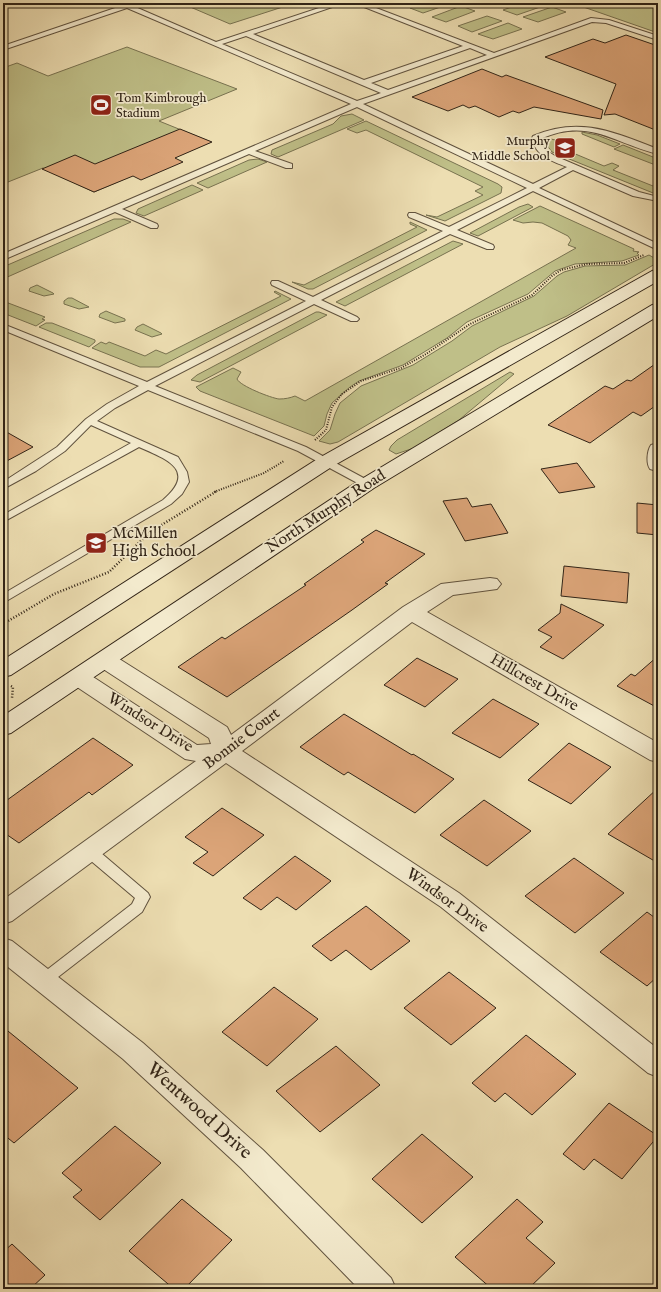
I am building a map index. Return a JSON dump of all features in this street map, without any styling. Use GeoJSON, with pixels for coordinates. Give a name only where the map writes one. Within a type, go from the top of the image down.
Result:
{"type":"FeatureCollection","features":[{"type":"Feature","properties":{"kind":"street"},"geometry":{"type":"LineString","coordinates":[[6,678],[326,462],[658,274]]}},
{"type":"Feature","properties":{"kind":"street","name":"North Murphy Road"},"geometry":{"type":"LineString","coordinates":[[3,727],[367,484],[658,309]]}},
{"type":"Feature","properties":{"kind":"street","name":"Bonnie Court"},"geometry":{"type":"LineString","coordinates":[[3,914],[226,751],[411,612],[448,589],[490,584]]}},
{"type":"Feature","properties":{"kind":"street","name":"Hillcrest Drive"},"geometry":{"type":"LineString","coordinates":[[411,612],[658,754]]}},
{"type":"Feature","properties":{"kind":"street","name":"Windsor Drive"},"geometry":{"type":"LineString","coordinates":[[105,660],[219,733],[226,751],[450,900],[658,1065]]}},
{"type":"Feature","properties":{"kind":"street","name":"Windsor Drive"},"geometry":{"type":"LineString","coordinates":[[78,678],[193,753],[226,751]]}},
{"type":"Feature","properties":{"kind":"street","name":"Wentwood Drive"},"geometry":{"type":"LineString","coordinates":[[3,948],[133,1051],[252,1159],[380,1289]]}},
{"type":"Feature","properties":{"kind":"lane"},"geometry":{"type":"LineString","coordinates":[[3,48],[124,4],[136,3]]}},
{"type":"Feature","properties":{"kind":"lane"},"geometry":{"type":"LineString","coordinates":[[216,44],[341,3]]}},
{"type":"Feature","properties":{"kind":"lane"},"geometry":{"type":"LineString","coordinates":[[356,3],[494,56]]}},
{"type":"Feature","properties":{"kind":"lane"},"geometry":{"type":"LineString","coordinates":[[124,4],[357,104],[658,247]]}},
{"type":"Feature","properties":{"kind":"lane"},"geometry":{"type":"LineString","coordinates":[[3,257],[357,104],[580,24],[597,19],[607,20],[658,38]]}},
{"type":"Feature","properties":{"kind":"lane"},"geometry":{"type":"LineString","coordinates":[[246,34],[388,93]]}},
{"type":"Feature","properties":{"kind":"lane"},"geometry":{"type":"LineString","coordinates":[[364,83],[469,46]]}},
{"type":"Feature","properties":{"kind":"lane"},"geometry":{"type":"LineString","coordinates":[[658,152],[605,131],[587,128],[570,127],[557,129],[546,132],[536,138],[536,145],[541,152],[636,194],[658,199]]}},
{"type":"Feature","properties":{"kind":"lane"},"geometry":{"type":"LineString","coordinates":[[249,151],[288,166]]}},
{"type":"Feature","properties":{"kind":"lane"},"geometry":{"type":"LineString","coordinates":[[3,486],[32,469],[61,449],[90,421],[111,406],[147,386],[573,167]]}},
{"type":"Feature","properties":{"kind":"lane"},"geometry":{"type":"LineString","coordinates":[[114,208],[154,226]]}},
{"type":"Feature","properties":{"kind":"lane"},"geometry":{"type":"LineString","coordinates":[[412,215],[490,247]]}},
{"type":"Feature","properties":{"kind":"lane"},"geometry":{"type":"LineString","coordinates":[[275,283],[354,319]]}},
{"type":"Feature","properties":{"kind":"lane"},"geometry":{"type":"LineString","coordinates":[[3,327],[302,449],[367,484]]}},
{"type":"Feature","properties":{"kind":"lane"},"geometry":{"type":"LineString","coordinates":[[3,599],[167,502],[174,496],[183,483],[185,476],[181,467],[174,459],[90,421]]}},
{"type":"Feature","properties":{"kind":"lane"},"geometry":{"type":"LineString","coordinates":[[3,519],[139,443]]}},
{"type":"Feature","properties":{"kind":"lane"},"geometry":{"type":"LineString","coordinates":[[44,980],[137,908],[143,897],[89,851]]}},
{"type":"Feature","properties":{"kind":"path"},"geometry":{"type":"LineString","coordinates":[[315,440],[326,430],[332,407],[342,394],[361,381],[401,368],[426,354],[470,324],[532,295],[552,276],[561,270],[587,264],[624,263],[646,253]]}},
{"type":"Feature","properties":{"kind":"path"},"geometry":{"type":"LineString","coordinates":[[3,624],[54,594],[109,572],[150,532],[214,492],[264,473],[284,461]]}},
{"type":"Feature","properties":{"kind":"path"},"geometry":{"type":"LineString","coordinates":[[6,678],[13,687],[11,704]]}},
{"type":"Feature","properties":{"kind":"green space"},"geometry":{"type":"Polygon","coordinates":[[[181,3],[295,3],[230,24],[181,3]]]}},
{"type":"Feature","properties":{"kind":"green space"},"geometry":{"type":"Polygon","coordinates":[[[425,3],[452,3],[423,13],[410,8],[425,3]]]}},
{"type":"Feature","properties":{"kind":"green space"},"geometry":{"type":"Polygon","coordinates":[[[523,3],[540,3],[546,5],[517,15],[503,10],[523,3]]]}},
{"type":"Feature","properties":{"kind":"green space"},"geometry":{"type":"Polygon","coordinates":[[[572,3],[658,3],[658,33],[572,3]]]}},
{"type":"Feature","properties":{"kind":"green space"},"geometry":{"type":"Polygon","coordinates":[[[461,6],[475,11],[446,22],[432,17],[461,6]]]}},
{"type":"Feature","properties":{"kind":"green space"},"geometry":{"type":"Polygon","coordinates":[[[552,7],[566,12],[538,22],[523,17],[552,7]]]}},
{"type":"Feature","properties":{"kind":"green space"},"geometry":{"type":"Polygon","coordinates":[[[487,16],[502,21],[472,32],[458,26],[487,16]]]}},
{"type":"Feature","properties":{"kind":"green space"},"geometry":{"type":"Polygon","coordinates":[[[508,23],[522,29],[493,39],[478,34],[508,23]]]}},
{"type":"Feature","properties":{"kind":"green space","name":"Tom Kimbrough Stadium"},"geometry":{"type":"Polygon","coordinates":[[[127,47],[237,89],[159,121],[211,142],[94,192],[43,168],[3,184],[3,68],[17,63],[48,76],[127,47]]]}},
{"type":"Feature","properties":{"kind":"green space"},"geometry":{"type":"Polygon","coordinates":[[[352,114],[364,120],[278,157],[271,154],[272,150],[333,124],[341,116],[352,114]]]}},
{"type":"Feature","properties":{"kind":"green space"},"geometry":{"type":"Polygon","coordinates":[[[366,121],[498,184],[502,187],[501,193],[445,221],[426,215],[437,217],[483,195],[475,191],[483,187],[366,130],[357,133],[347,129],[366,121]]]}},
{"type":"Feature","properties":{"kind":"green space"},"geometry":{"type":"Polygon","coordinates":[[[582,132],[597,135],[620,144],[614,147],[582,134],[582,132]]]}},
{"type":"Feature","properties":{"kind":"green space"},"geometry":{"type":"Polygon","coordinates":[[[551,139],[559,141],[554,145],[604,166],[612,163],[619,166],[613,170],[658,188],[658,195],[552,152],[546,144],[546,141],[551,139]]]}},
{"type":"Feature","properties":{"kind":"green space"},"geometry":{"type":"Polygon","coordinates":[[[623,145],[658,159],[658,166],[614,149],[623,145]]]}},
{"type":"Feature","properties":{"kind":"green space"},"geometry":{"type":"Polygon","coordinates":[[[258,159],[267,162],[208,188],[197,183],[249,160],[258,159]]]}},
{"type":"Feature","properties":{"kind":"green space"},"geometry":{"type":"Polygon","coordinates":[[[192,185],[203,190],[144,216],[136,213],[138,209],[192,185]]]}},
{"type":"Feature","properties":{"kind":"green space"},"geometry":{"type":"Polygon","coordinates":[[[528,204],[533,207],[478,236],[470,233],[519,207],[528,204]]]}},
{"type":"Feature","properties":{"kind":"green space"},"geometry":{"type":"Polygon","coordinates":[[[540,206],[634,249],[633,251],[639,252],[637,253],[639,255],[622,261],[575,264],[555,271],[528,294],[467,322],[447,338],[403,365],[359,381],[350,387],[332,403],[324,426],[314,436],[200,391],[196,387],[233,368],[241,372],[237,379],[239,382],[256,391],[279,399],[295,396],[305,401],[576,248],[568,245],[571,240],[568,236],[542,223],[523,223],[513,220],[540,206]]]}},
{"type":"Feature","properties":{"kind":"green space"},"geometry":{"type":"Polygon","coordinates":[[[114,219],[123,219],[131,222],[3,279],[3,267],[114,219]]]}},
{"type":"Feature","properties":{"kind":"green space"},"geometry":{"type":"Polygon","coordinates":[[[410,222],[427,230],[313,289],[308,289],[292,282],[304,285],[417,227],[410,224],[410,222]]]}},
{"type":"Feature","properties":{"kind":"green space"},"geometry":{"type":"Polygon","coordinates":[[[453,241],[463,244],[345,306],[336,302],[453,241]]]}},
{"type":"Feature","properties":{"kind":"green space"},"geometry":{"type":"Polygon","coordinates":[[[649,255],[656,259],[655,264],[567,316],[500,347],[338,442],[330,444],[319,441],[330,430],[340,403],[361,386],[413,365],[452,341],[472,326],[534,296],[557,276],[564,272],[585,266],[625,265],[649,255]]]}},
{"type":"Feature","properties":{"kind":"green space"},"geometry":{"type":"Polygon","coordinates":[[[37,285],[54,294],[44,296],[29,291],[30,288],[37,285]]]}},
{"type":"Feature","properties":{"kind":"green space"},"geometry":{"type":"Polygon","coordinates":[[[275,291],[291,299],[159,367],[140,367],[92,348],[101,342],[106,344],[109,342],[145,356],[156,350],[166,354],[281,296],[274,292],[275,291]]]}},
{"type":"Feature","properties":{"kind":"green space"},"geometry":{"type":"Polygon","coordinates":[[[68,298],[72,298],[89,307],[79,309],[64,304],[64,301],[68,298]]]}},
{"type":"Feature","properties":{"kind":"green space"},"geometry":{"type":"Polygon","coordinates":[[[3,301],[45,317],[42,319],[45,320],[36,326],[3,313],[3,301]]]}},
{"type":"Feature","properties":{"kind":"green space"},"geometry":{"type":"Polygon","coordinates":[[[106,311],[125,319],[125,321],[115,323],[99,317],[100,314],[106,311]]]}},
{"type":"Feature","properties":{"kind":"green space"},"geometry":{"type":"Polygon","coordinates":[[[316,312],[327,315],[200,382],[191,380],[197,375],[316,312]]]}},
{"type":"Feature","properties":{"kind":"green space"},"geometry":{"type":"Polygon","coordinates":[[[46,323],[52,323],[95,340],[95,342],[89,347],[39,327],[46,323]]]}},
{"type":"Feature","properties":{"kind":"green space"},"geometry":{"type":"Polygon","coordinates":[[[143,324],[162,334],[152,337],[135,330],[143,324]]]}},
{"type":"Feature","properties":{"kind":"green space"},"geometry":{"type":"Polygon","coordinates":[[[510,372],[514,374],[459,420],[414,448],[396,454],[389,450],[397,440],[510,372]]]}},
{"type":"Feature","properties":{"kind":"building"},"geometry":{"type":"Polygon","coordinates":[[[626,35],[658,46],[658,131],[615,114],[604,115],[616,84],[545,57],[593,39],[605,43],[626,35]]]}},
{"type":"Feature","properties":{"kind":"building"},"geometry":{"type":"Polygon","coordinates":[[[482,69],[502,77],[506,75],[603,110],[601,119],[534,107],[519,113],[513,111],[499,117],[475,106],[469,108],[463,105],[448,111],[412,97],[482,69]]]}},
{"type":"Feature","properties":{"kind":"building","name":"Tom Kimbrough Stadium"},"geometry":{"type":"Polygon","coordinates":[[[180,129],[212,142],[175,158],[183,162],[141,180],[133,176],[94,192],[42,169],[75,155],[95,164],[180,129]]]}},
{"type":"Feature","properties":{"kind":"building"},"geometry":{"type":"Polygon","coordinates":[[[658,362],[658,404],[641,416],[633,412],[590,443],[548,425],[605,386],[613,389],[627,380],[631,381],[658,362]]]}},
{"type":"Feature","properties":{"kind":"building"},"geometry":{"type":"Polygon","coordinates":[[[3,430],[33,447],[3,463],[3,430]]]}},
{"type":"Feature","properties":{"kind":"building"},"geometry":{"type":"Polygon","coordinates":[[[577,463],[595,487],[559,493],[541,469],[577,463]]]}},
{"type":"Feature","properties":{"kind":"building"},"geometry":{"type":"Polygon","coordinates":[[[467,498],[472,507],[491,504],[508,533],[465,541],[443,501],[467,498]]]}},
{"type":"Feature","properties":{"kind":"building"},"geometry":{"type":"Polygon","coordinates":[[[637,503],[658,505],[658,535],[637,533],[637,503]]]}},
{"type":"Feature","properties":{"kind":"building"},"geometry":{"type":"Polygon","coordinates":[[[376,530],[425,554],[385,583],[388,584],[352,610],[227,697],[178,667],[222,637],[225,639],[306,585],[304,584],[364,542],[361,540],[376,530]]]}},
{"type":"Feature","properties":{"kind":"building"},"geometry":{"type":"Polygon","coordinates":[[[564,566],[629,573],[627,603],[561,596],[564,566]]]}},
{"type":"Feature","properties":{"kind":"building"},"geometry":{"type":"Polygon","coordinates":[[[561,604],[604,625],[563,659],[540,647],[552,637],[538,630],[560,613],[561,604]]]}},
{"type":"Feature","properties":{"kind":"building"},"geometry":{"type":"Polygon","coordinates":[[[658,656],[658,708],[617,686],[631,674],[635,676],[658,656]]]}},
{"type":"Feature","properties":{"kind":"building"},"geometry":{"type":"Polygon","coordinates":[[[417,658],[458,679],[425,707],[384,685],[417,658]]]}},
{"type":"Feature","properties":{"kind":"building"},"geometry":{"type":"Polygon","coordinates":[[[493,699],[539,724],[500,758],[452,733],[493,699]]]}},
{"type":"Feature","properties":{"kind":"building"},"geometry":{"type":"Polygon","coordinates":[[[344,714],[454,779],[415,813],[348,772],[344,775],[300,747],[344,714]]]}},
{"type":"Feature","properties":{"kind":"building"},"geometry":{"type":"Polygon","coordinates":[[[93,738],[133,765],[92,795],[89,792],[19,843],[3,832],[3,803],[93,738]]]}},
{"type":"Feature","properties":{"kind":"building"},"geometry":{"type":"Polygon","coordinates":[[[569,743],[611,767],[571,804],[528,780],[569,743]]]}},
{"type":"Feature","properties":{"kind":"building"},"geometry":{"type":"Polygon","coordinates":[[[658,788],[658,863],[608,834],[658,788]]]}},
{"type":"Feature","properties":{"kind":"building"},"geometry":{"type":"Polygon","coordinates":[[[484,800],[531,831],[487,866],[440,835],[484,800]]]}},
{"type":"Feature","properties":{"kind":"building"},"geometry":{"type":"Polygon","coordinates":[[[222,808],[264,835],[213,876],[193,863],[208,852],[185,837],[222,808]]]}},
{"type":"Feature","properties":{"kind":"building"},"geometry":{"type":"Polygon","coordinates":[[[295,856],[331,881],[296,910],[277,897],[261,910],[243,898],[295,856]]]}},
{"type":"Feature","properties":{"kind":"building"},"geometry":{"type":"Polygon","coordinates":[[[574,858],[624,893],[575,933],[525,896],[574,858]]]}},
{"type":"Feature","properties":{"kind":"building"},"geometry":{"type":"Polygon","coordinates":[[[366,906],[410,941],[371,970],[346,950],[331,961],[312,946],[366,906]]]}},
{"type":"Feature","properties":{"kind":"building"},"geometry":{"type":"Polygon","coordinates":[[[647,912],[658,920],[658,976],[647,986],[600,952],[647,912]]]}},
{"type":"Feature","properties":{"kind":"building"},"geometry":{"type":"Polygon","coordinates":[[[449,972],[496,1008],[451,1045],[404,1008],[449,972]]]}},
{"type":"Feature","properties":{"kind":"building"},"geometry":{"type":"Polygon","coordinates":[[[274,987],[318,1019],[267,1066],[222,1032],[274,987]]]}},
{"type":"Feature","properties":{"kind":"building"},"geometry":{"type":"Polygon","coordinates":[[[3,1027],[78,1088],[14,1143],[3,1134],[3,1027]]]}},
{"type":"Feature","properties":{"kind":"building"},"geometry":{"type":"Polygon","coordinates":[[[526,1035],[576,1074],[532,1115],[505,1093],[495,1102],[472,1083],[526,1035]]]}},
{"type":"Feature","properties":{"kind":"building"},"geometry":{"type":"Polygon","coordinates":[[[336,1046],[380,1085],[320,1132],[276,1091],[336,1046]]]}},
{"type":"Feature","properties":{"kind":"building"},"geometry":{"type":"Polygon","coordinates":[[[609,1103],[658,1136],[622,1179],[594,1159],[584,1170],[563,1154],[609,1103]]]}},
{"type":"Feature","properties":{"kind":"building"},"geometry":{"type":"Polygon","coordinates":[[[115,1126],[161,1163],[100,1220],[73,1197],[82,1190],[62,1173],[115,1126]]]}},
{"type":"Feature","properties":{"kind":"building"},"geometry":{"type":"Polygon","coordinates":[[[422,1134],[473,1177],[422,1223],[372,1179],[422,1134]]]}},
{"type":"Feature","properties":{"kind":"building"},"geometry":{"type":"Polygon","coordinates":[[[182,1199],[232,1240],[184,1289],[174,1289],[129,1251],[182,1199]]]}},
{"type":"Feature","properties":{"kind":"building"},"geometry":{"type":"Polygon","coordinates":[[[517,1199],[543,1222],[526,1238],[555,1263],[528,1289],[492,1289],[455,1257],[517,1199]]]}},
{"type":"Feature","properties":{"kind":"building"},"geometry":{"type":"Polygon","coordinates":[[[12,1244],[45,1275],[30,1289],[3,1289],[3,1252],[12,1244]]]}},
{"type":"Feature","properties":{"kind":"place","name":"Tom Kimbrough Stadium"},"geometry":{"type":"Point","coordinates":[101,105]}},
{"type":"Feature","properties":{"kind":"place","name":"Murphy Middle School"},"geometry":{"type":"Point","coordinates":[565,148]}},
{"type":"Feature","properties":{"kind":"place","name":"McMillen High School"},"geometry":{"type":"Point","coordinates":[96,543]}}]}
